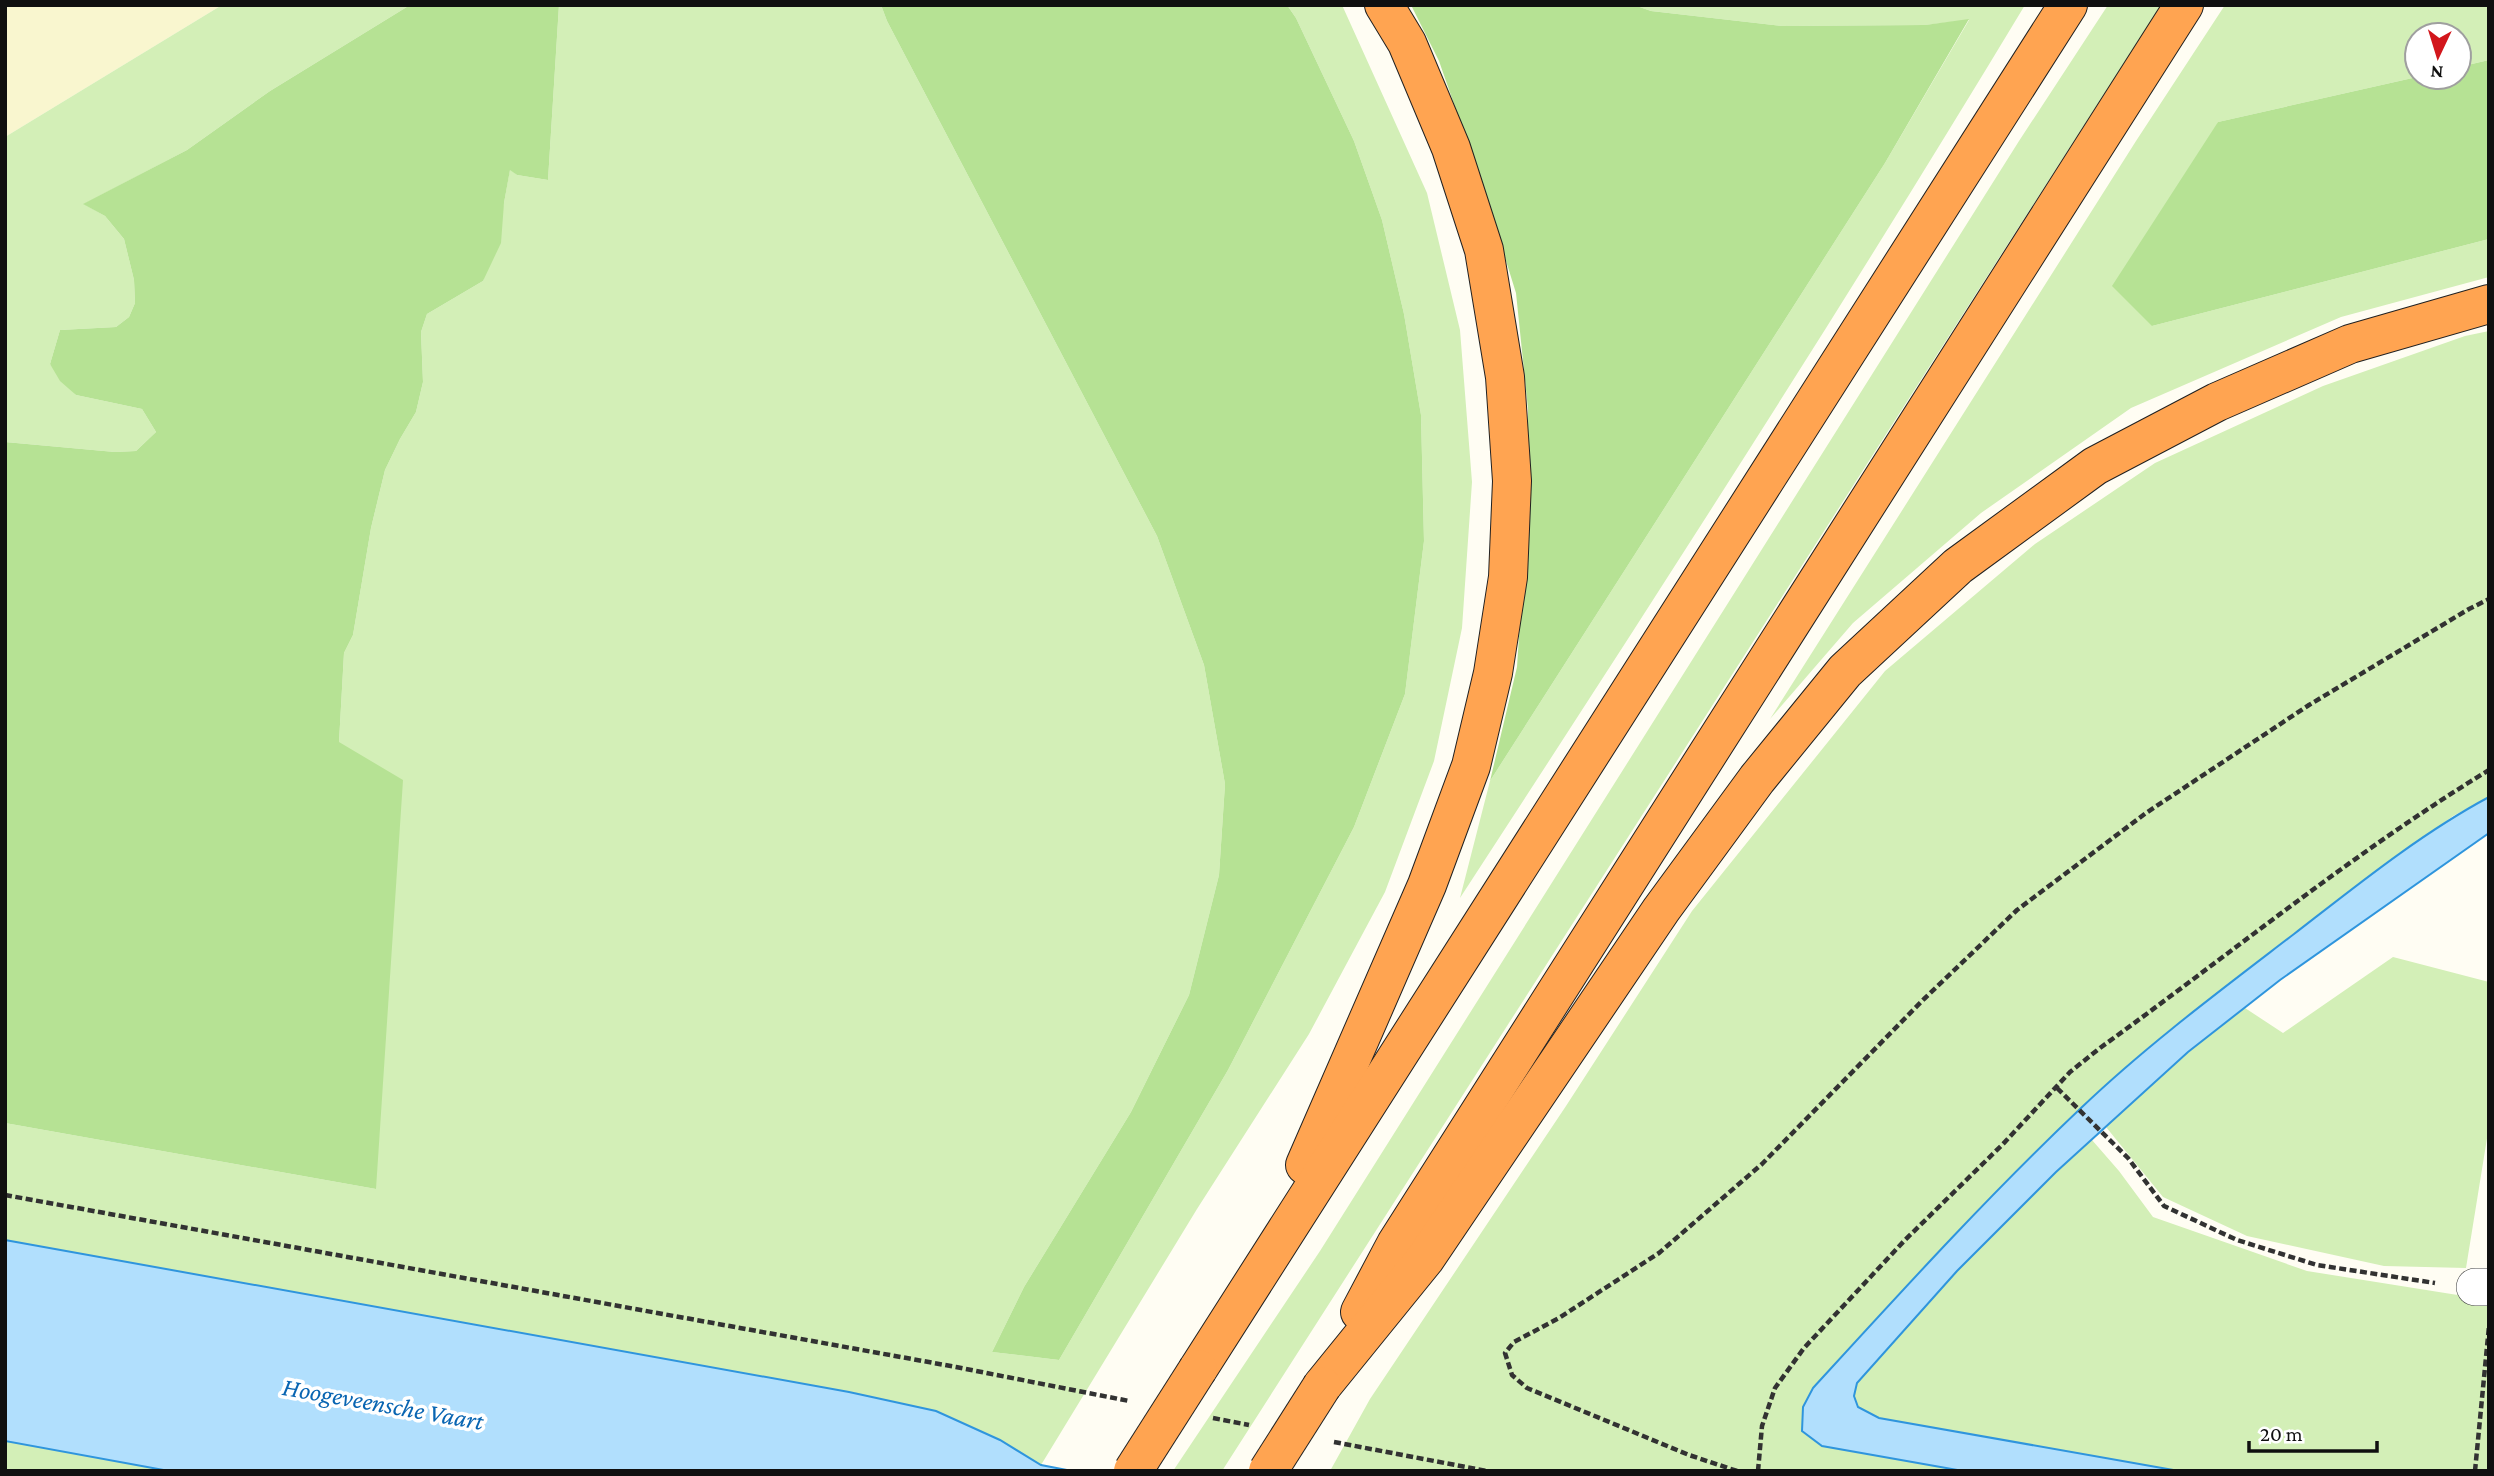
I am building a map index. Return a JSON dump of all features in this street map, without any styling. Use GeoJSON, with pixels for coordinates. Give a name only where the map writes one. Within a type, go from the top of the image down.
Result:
{"type":"FeatureCollection","features":[{"type":"Feature","properties":{"kind":"highway"},"geometry":{"type":"LineString","coordinates":[[1256,1279],[1427,885],[1471,765],[1493,673],[1508,577],[1512,481],[1505,377],[1484,250],[1451,148],[1407,43],[1384,5]]}},
{"type":"Feature","properties":{"kind":"highway"},"geometry":{"type":"LineString","coordinates":[[1133,1471],[2068,5]]}},
{"type":"Feature","properties":{"kind":"highway"},"geometry":{"type":"LineString","coordinates":[[1268,1471],[1322,1386],[1396,1244],[2184,5]]}},
{"type":"Feature","properties":{"kind":"highway"},"geometry":{"type":"LineString","coordinates":[[1322,1386],[1425,1259],[1661,911],[1757,779],[1845,671],[1939,583],[1958,566],[2095,466],[2217,402],[2350,344],[2489,304]]}},
{"type":"Feature","properties":{"kind":"path"},"geometry":{"type":"LineString","coordinates":[[1737,1471],[1689,1455],[1527,1388],[1512,1375],[1506,1353],[1514,1342],[1559,1318],[1658,1253],[1762,1164],[1924,999],[2017,910],[2147,813],[2309,705],[2489,599]]}},
{"type":"Feature","properties":{"kind":"path"},"geometry":{"type":"LineString","coordinates":[[1758,1471],[1762,1426],[1775,1388],[1804,1348],[1905,1240],[2070,1072],[2443,798],[2489,770]]}},
{"type":"Feature","properties":{"kind":"path"},"geometry":{"type":"LineString","coordinates":[[2057,1088],[2128,1158],[2164,1206],[2237,1240],[2317,1265],[2482,1287]]}},
{"type":"Feature","properties":{"kind":"path"},"geometry":{"type":"LineString","coordinates":[[5,1195],[956,1367],[1132,1402]]}},
{"type":"Feature","properties":{"kind":"path"},"geometry":{"type":"LineString","coordinates":[[2475,1471],[2489,1326]]}},
{"type":"Feature","properties":{"kind":"path"},"geometry":{"type":"LineString","coordinates":[[1200,1415],[1254,1426]]}},
{"type":"Feature","properties":{"kind":"path"},"geometry":{"type":"LineString","coordinates":[[1322,1439],[1488,1471]]}},
{"type":"Feature","properties":{"kind":"shaded area"},"geometry":{"type":"Polygon","coordinates":[[[5,5],[222,5],[5,137],[5,5]]]}},
{"type":"Feature","properties":{"kind":"green space"},"geometry":{"type":"Polygon","coordinates":[[[222,5],[410,5],[270,91],[187,150],[84,204],[105,216],[124,239],[134,280],[135,303],[129,317],[116,327],[60,330],[50,364],[76,395],[142,409],[156,432],[136,451],[115,452],[5,442],[5,137],[222,5]]]}},
{"type":"Feature","properties":{"kind":"green space"},"geometry":{"type":"Polygon","coordinates":[[[410,5],[559,5],[548,180],[517,175],[510,170],[501,243],[483,281],[427,314],[421,332],[423,382],[416,412],[385,470],[371,528],[353,635],[344,653],[339,742],[403,780],[376,1189],[5,1123],[5,442],[115,452],[136,451],[156,432],[142,409],[76,395],[60,381],[50,364],[60,330],[116,327],[129,317],[135,303],[134,280],[124,239],[105,216],[83,204],[187,150],[270,91],[410,5]]]}},
{"type":"Feature","properties":{"kind":"green space"},"geometry":{"type":"Polygon","coordinates":[[[559,5],[881,5],[1157,536],[1204,665],[1225,784],[1219,875],[1189,995],[1131,1112],[1024,1287],[992,1352],[1059,1360],[1228,1070],[1354,827],[1405,694],[1424,541],[1421,415],[1404,314],[1382,220],[1354,141],[1296,18],[1287,5],[1342,5],[1427,193],[1460,330],[1472,482],[1462,628],[1434,761],[1385,892],[1309,1034],[1197,1209],[1041,1465],[1000,1440],[936,1411],[849,1392],[5,1240],[5,1123],[376,1189],[339,742],[344,653],[353,635],[371,528],[385,470],[416,412],[423,382],[421,332],[427,314],[483,281],[504,203],[510,169],[517,175],[548,180],[559,5]]]}},
{"type":"Feature","properties":{"kind":"green space"},"geometry":{"type":"Polygon","coordinates":[[[881,5],[1287,5],[1296,18],[1354,141],[1382,220],[1404,314],[1421,415],[1424,541],[1405,694],[1354,827],[1228,1070],[1059,1360],[992,1352],[1024,1287],[1131,1112],[1189,995],[1219,875],[1225,784],[1204,665],[1157,536],[881,5]]]}},
{"type":"Feature","properties":{"kind":"green space"},"geometry":{"type":"Polygon","coordinates":[[[1411,5],[1634,5],[1651,11],[1782,26],[1925,25],[1969,19],[1885,163],[1490,781],[1517,667],[1527,515],[1528,409],[1516,293],[1439,61],[1411,5]]]}},
{"type":"Feature","properties":{"kind":"green space"},"geometry":{"type":"Polygon","coordinates":[[[1634,5],[2025,5],[1746,454],[1460,898],[1490,781],[1885,163],[1969,20],[1925,25],[1782,26],[1651,11],[1634,5]]]}},
{"type":"Feature","properties":{"kind":"green space"},"geometry":{"type":"Polygon","coordinates":[[[2108,5],[2161,5],[1222,1471],[1173,1471],[1320,1251],[2019,141],[2108,5]]]}},
{"type":"Feature","properties":{"kind":"green space"},"geometry":{"type":"Polygon","coordinates":[[[2225,5],[2489,5],[2489,60],[2473,64],[2473,21],[2403,21],[2403,80],[2218,122],[2152,326],[2489,239],[2489,277],[2341,317],[2131,408],[1981,513],[1853,623],[1770,719],[2225,5]]]}},
{"type":"Feature","properties":{"kind":"green space"},"geometry":{"type":"Polygon","coordinates":[[[2489,60],[2489,239],[2152,326],[2112,286],[2218,122],[2403,80],[2403,91],[2473,91],[2473,64],[2489,60]]]}},
{"type":"Feature","properties":{"kind":"green space"},"geometry":{"type":"Polygon","coordinates":[[[2489,331],[2489,797],[2453,816],[2167,1032],[2082,1107],[1813,1388],[1822,1446],[1963,1471],[1330,1471],[1370,1399],[1566,1106],[1692,911],[1885,671],[2035,544],[2155,463],[2323,386],[2465,336],[2489,331]]]}},
{"type":"Feature","properties":{"kind":"green space"},"geometry":{"type":"Polygon","coordinates":[[[2393,957],[2489,982],[2489,1126],[2466,1268],[2384,1266],[2247,1236],[2163,1197],[2106,1127],[2188,1052],[2245,1008],[2283,1033],[2393,957]]]}},
{"type":"Feature","properties":{"kind":"green space"},"geometry":{"type":"Polygon","coordinates":[[[2092,1140],[2153,1217],[2307,1271],[2489,1300],[2489,1471],[2179,1471],[1879,1418],[1858,1407],[1854,1396],[1857,1383],[1950,1268],[2092,1140]]]}},
{"type":"Feature","properties":{"kind":"green space"},"geometry":{"type":"Polygon","coordinates":[[[5,1441],[169,1471],[5,1471],[5,1441]]]}},
{"type":"Feature","properties":{"kind":"water"},"geometry":{"type":"Polygon","coordinates":[[[2489,797],[2489,833],[2280,980],[2188,1052],[2056,1172],[1957,1271],[1857,1383],[1854,1396],[1858,1407],[1879,1418],[2179,1471],[1963,1471],[1822,1446],[1802,1431],[1803,1407],[1813,1388],[1978,1211],[2106,1085],[2185,1018],[2365,879],[2438,827],[2489,797]]]}},
{"type":"Feature","properties":{"kind":"water","name":"Hoogeveensche Vaart"},"geometry":{"type":"Polygon","coordinates":[[[5,1240],[849,1392],[936,1411],[1000,1440],[1041,1465],[1072,1471],[169,1471],[5,1441],[5,1240]]]}}]}
